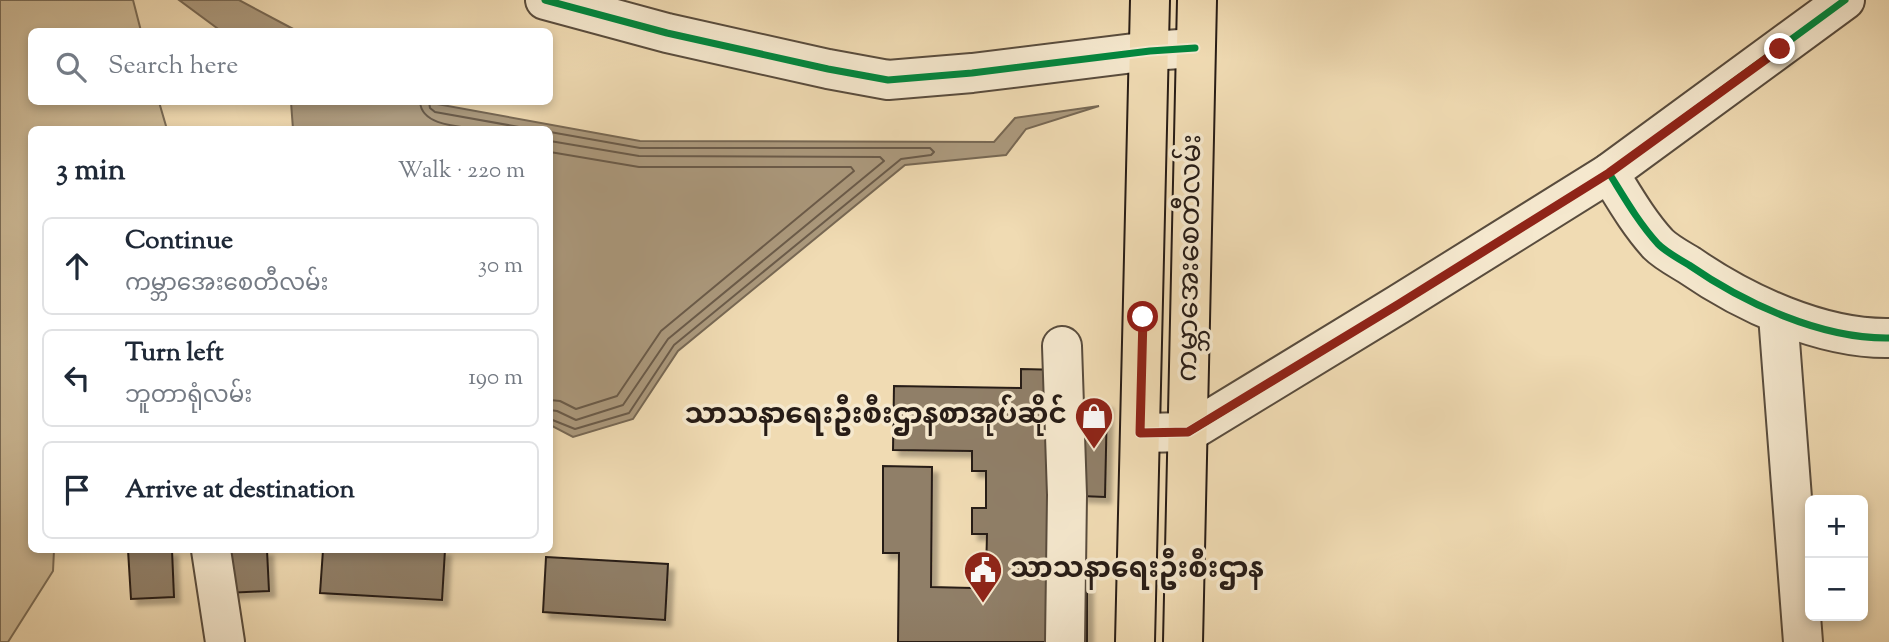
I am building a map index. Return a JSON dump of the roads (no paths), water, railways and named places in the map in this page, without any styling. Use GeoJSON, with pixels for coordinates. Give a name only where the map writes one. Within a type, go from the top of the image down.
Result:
{"type":"FeatureCollection","features":[{"type":"Feature","properties":{"kind":"main road","name":"ကမ္ဘာအေးစေတီလမ်း"},"geometry":{"type":"LineString","coordinates":[[1135,642],[1150,0]]}},
{"type":"Feature","properties":{"kind":"main road","name":"ကမ္ဘာအေးစေတီလမ်း"},"geometry":{"type":"LineString","coordinates":[[1182,642],[1197,0]]}},
{"type":"Feature","properties":{"kind":"street"},"geometry":{"type":"LineString","coordinates":[[545,0],[667,33],[888,80],[1195,48]]}},
{"type":"Feature","properties":{"kind":"street"},"geometry":{"type":"LineString","coordinates":[[1140,433],[1188,432],[1399,304],[1609,173],[1845,0]]}},
{"type":"Feature","properties":{"kind":"street"},"geometry":{"type":"LineString","coordinates":[[1609,173],[1640,222],[1660,246],[1715,283],[1778,315],[1852,335],[1889,338]]}},
{"type":"Feature","properties":{"kind":"street"},"geometry":{"type":"LineString","coordinates":[[1778,315],[1803,642]]}},
{"type":"Feature","properties":{"kind":"street"},"geometry":{"type":"LineString","coordinates":[[1062,346],[1067,495],[1065,642]]}},
{"type":"Feature","properties":{"kind":"street"},"geometry":{"type":"LineString","coordinates":[[211,553],[225,642]]}},
{"type":"Feature","properties":{"kind":"water"},"geometry":{"type":"Polygon","coordinates":[[[179,0],[239,0],[291,28],[217,28],[179,0]]]}},
{"type":"Feature","properties":{"kind":"water"},"geometry":{"type":"Polygon","coordinates":[[[291,105],[442,105],[640,141],[994,142],[1015,118],[1099,106],[1026,129],[1006,155],[905,165],[678,351],[633,419],[573,437],[553,427],[553,126],[293,126],[291,105]]]}},
{"type":"Feature","properties":{"kind":"place","name":"သာသနာရေးဦးစီးဌာနစာအုပ်ဆိုင်"},"geometry":{"type":"Point","coordinates":[1094,450]}},
{"type":"Feature","properties":{"kind":"place","name":"သာသနာရေးဦးစီးဌာန"},"geometry":{"type":"Point","coordinates":[983,604]}}]}
